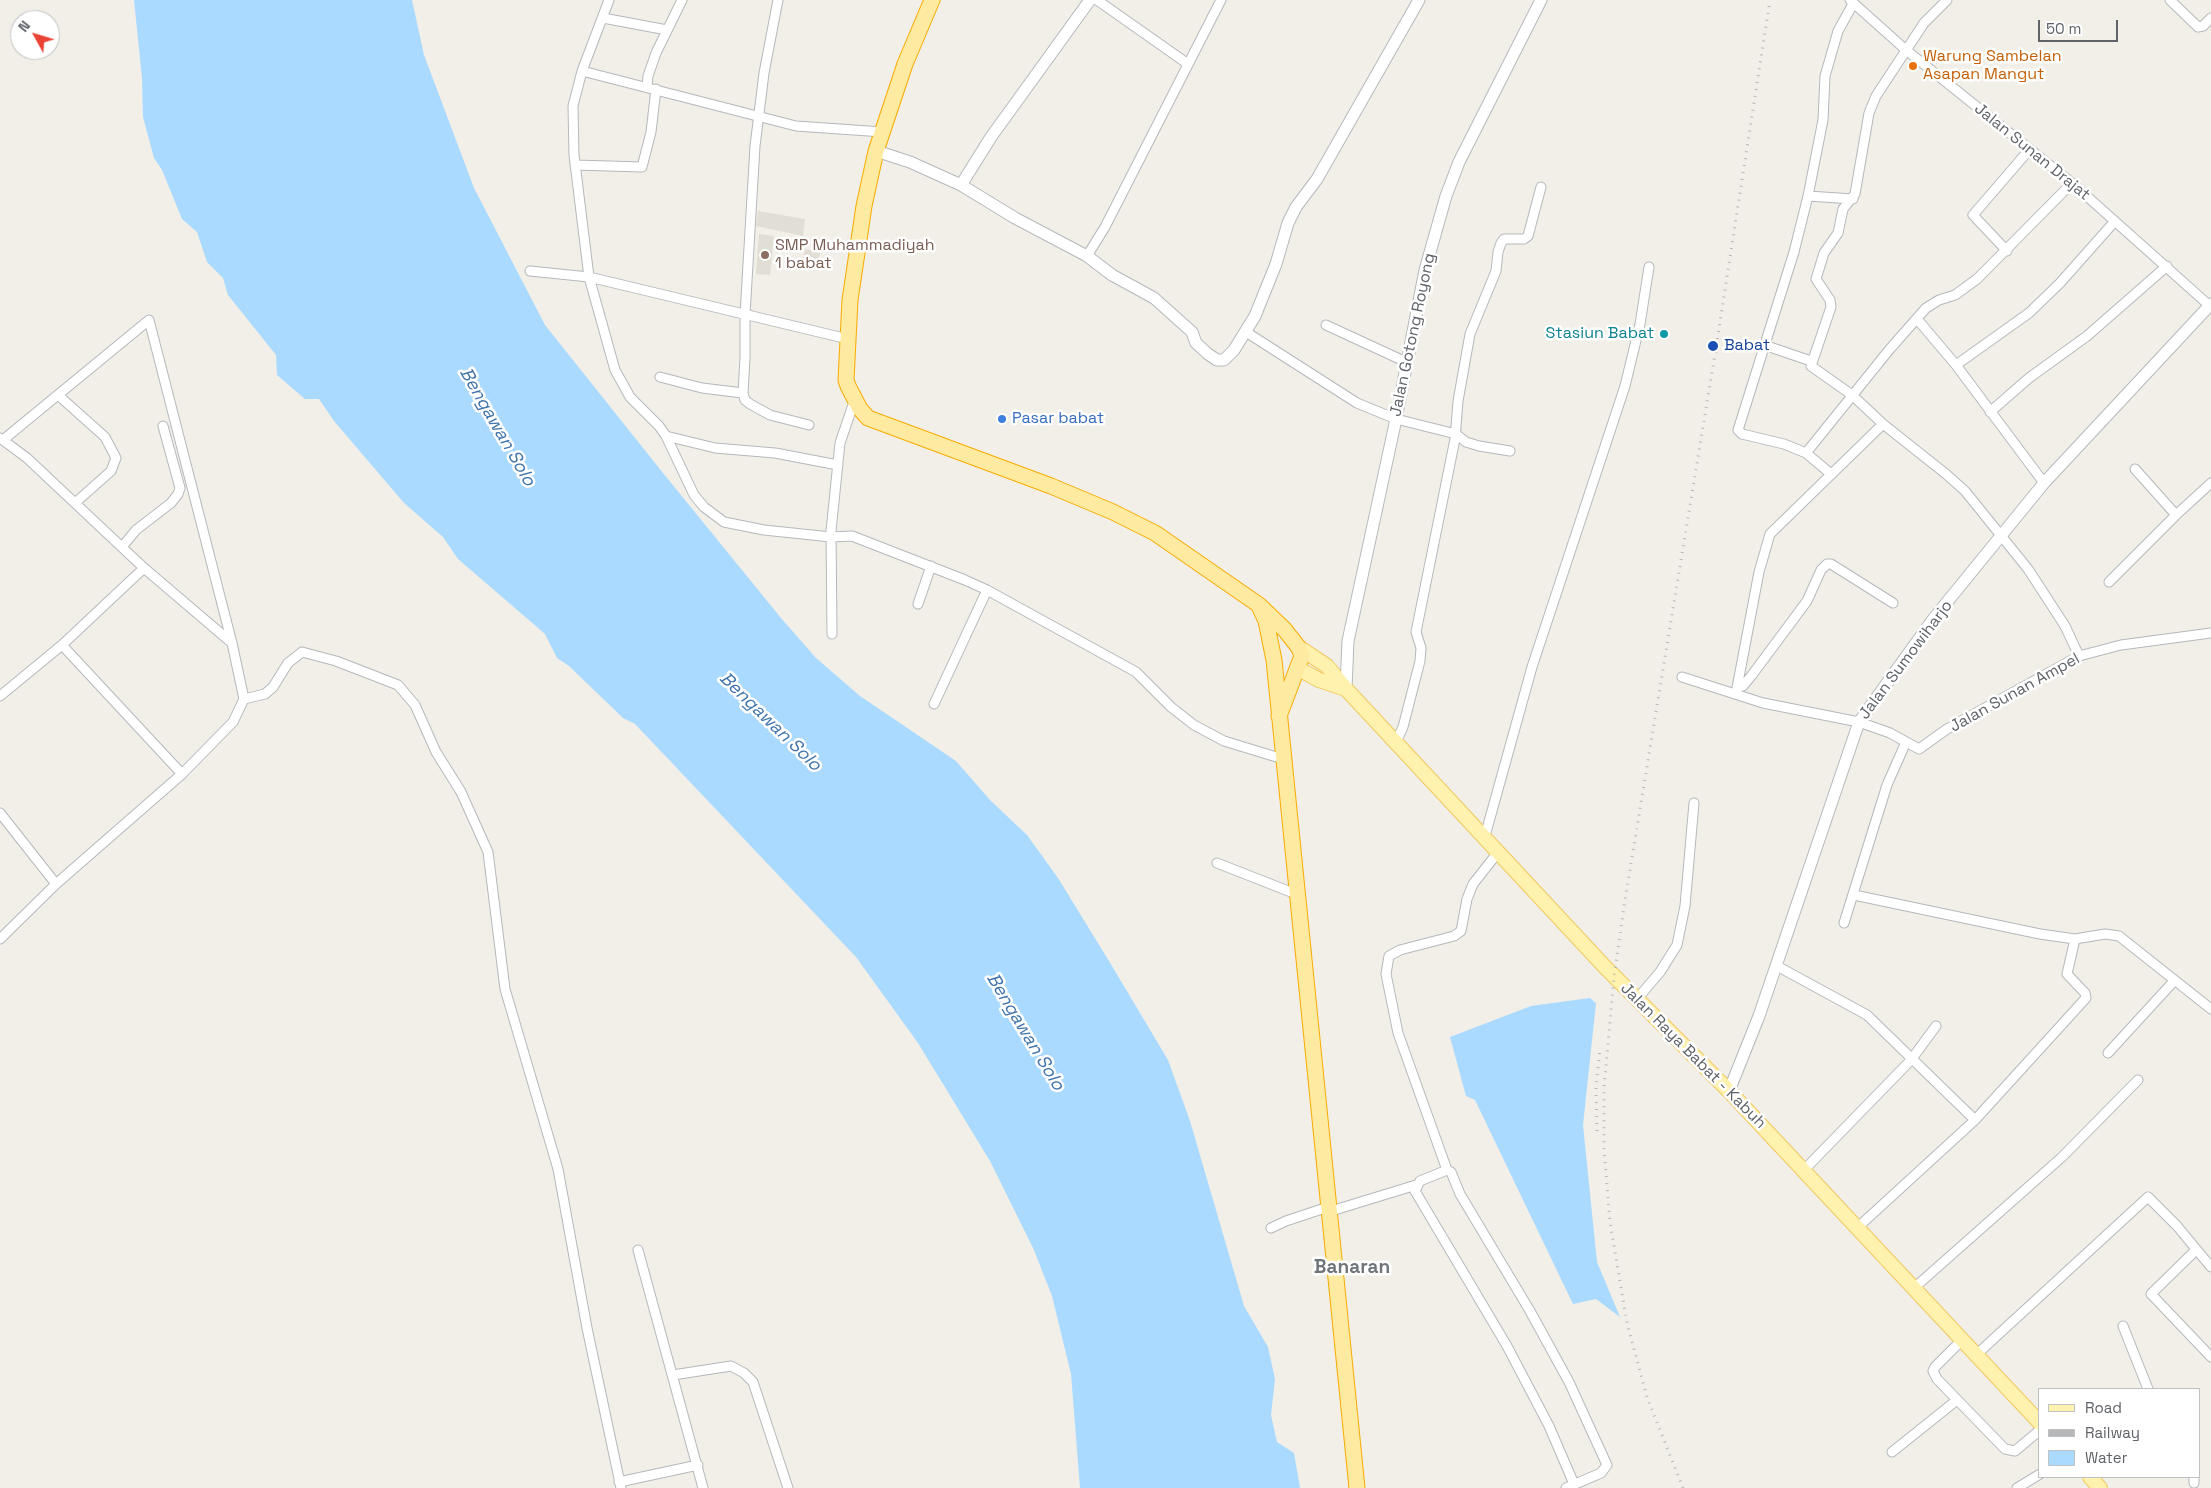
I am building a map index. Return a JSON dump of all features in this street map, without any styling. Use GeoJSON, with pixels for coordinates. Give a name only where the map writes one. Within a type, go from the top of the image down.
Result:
{"type":"FeatureCollection","features":[{"type":"Feature","properties":{"kind":"highway"},"geometry":{"type":"LineString","coordinates":[[932,0],[905,64],[876,151],[856,257],[848,339],[846,380],[855,399],[868,418],[882,425],[1016,472],[1113,512],[1155,533],[1259,605],[1275,618],[1297,646],[1302,656],[1279,716]]}},
{"type":"Feature","properties":{"kind":"highway"},"geometry":{"type":"LineString","coordinates":[[1259,605],[1266,621],[1274,660],[1357,1488]]}},
{"type":"Feature","properties":{"kind":"highway"},"geometry":{"type":"LineString","coordinates":[[1297,646],[1289,642],[1280,645],[1275,651],[1274,660],[1283,670],[1297,668]]}},
{"type":"Feature","properties":{"kind":"main road","name":"Jalan Raya Babat - Kabuh"},"geometry":{"type":"LineString","coordinates":[[1297,646],[1327,666],[1346,689],[1499,851],[1562,922],[1729,1091],[2038,1421]]}},
{"type":"Feature","properties":{"kind":"main road"},"geometry":{"type":"LineString","coordinates":[[1297,668],[1319,680],[1346,689]]}},
{"type":"Feature","properties":{"kind":"main road"},"geometry":{"type":"LineString","coordinates":[[2091,1478],[2100,1488]]}},
{"type":"Feature","properties":{"kind":"street"},"geometry":{"type":"LineString","coordinates":[[610,0],[582,71],[573,106],[575,165],[589,277],[614,370],[630,397],[659,426],[666,436],[694,495],[704,507],[724,522],[764,530],[831,538],[852,536],[987,590],[1136,672],[1171,707],[1194,725],[1224,741],[1283,759]]}},
{"type":"Feature","properties":{"kind":"street"},"geometry":{"type":"LineString","coordinates":[[778,0],[758,117],[745,315],[743,393],[745,400],[770,415],[809,425]]}},
{"type":"Feature","properties":{"kind":"street"},"geometry":{"type":"LineString","coordinates":[[961,185],[990,136],[1090,0]]}},
{"type":"Feature","properties":{"kind":"street"},"geometry":{"type":"LineString","coordinates":[[1097,0],[1188,64]]}},
{"type":"Feature","properties":{"kind":"street"},"geometry":{"type":"LineString","coordinates":[[1087,256],[1105,227],[1221,0]]}},
{"type":"Feature","properties":{"kind":"street"},"geometry":{"type":"LineString","coordinates":[[876,151],[910,162],[961,185],[1015,218],[1087,256],[1112,275],[1154,298],[1192,332],[1196,343],[1217,360],[1224,360],[1234,350],[1256,316],[1288,223],[1296,207],[1317,179],[1419,0]]}},
{"type":"Feature","properties":{"kind":"street","name":"Jalan Gotong Royong"},"geometry":{"type":"LineString","coordinates":[[1346,689],[1348,641],[1396,419],[1425,270],[1451,181],[1467,145],[1541,0]]}},
{"type":"Feature","properties":{"kind":"street"},"geometry":{"type":"LineString","coordinates":[[1947,0],[1924,23],[1876,96],[1869,113],[1853,199],[1843,209],[1838,233],[1824,252],[1816,280],[1831,304],[1811,361],[1812,368],[1852,395],[1883,424],[1953,480],[1976,504],[2028,569],[2051,605],[2079,656]]}},
{"type":"Feature","properties":{"kind":"street"},"geometry":{"type":"LineString","coordinates":[[2170,0],[2198,27],[2203,26],[2211,18]]}},
{"type":"Feature","properties":{"kind":"street"},"geometry":{"type":"LineString","coordinates":[[575,165],[642,167],[651,132],[652,88],[648,76],[680,1]]}},
{"type":"Feature","properties":{"kind":"street"},"geometry":{"type":"LineString","coordinates":[[1831,474],[1806,453],[1784,444],[1742,434],[1738,430],[1794,252],[1808,196],[1823,120],[1825,76],[1838,31],[1851,2]]}},
{"type":"Feature","properties":{"kind":"street","name":"Jalan Sunan Drajat"},"geometry":{"type":"LineString","coordinates":[[1851,2],[1906,50],[2115,220],[2210,306]]}},
{"type":"Feature","properties":{"kind":"street"},"geometry":{"type":"LineString","coordinates":[[603,18],[666,30]]}},
{"type":"Feature","properties":{"kind":"street"},"geometry":{"type":"LineString","coordinates":[[582,71],[796,126],[882,132]]}},
{"type":"Feature","properties":{"kind":"street"},"geometry":{"type":"LineString","coordinates":[[2007,251],[1976,220],[1973,214],[2029,150]]}},
{"type":"Feature","properties":{"kind":"street"},"geometry":{"type":"LineString","coordinates":[[1806,453],[1917,318],[1933,304],[1963,290],[2007,251],[2072,184]]}},
{"type":"Feature","properties":{"kind":"street"},"geometry":{"type":"LineString","coordinates":[[1396,742],[1403,727],[1420,661],[1421,648],[1416,632],[1456,434],[1458,401],[1470,334],[1496,271],[1498,252],[1504,239],[1528,236],[1541,187]]}},
{"type":"Feature","properties":{"kind":"street"},"geometry":{"type":"LineString","coordinates":[[1808,196],[1853,199]]}},
{"type":"Feature","properties":{"kind":"street"},"geometry":{"type":"LineString","coordinates":[[1956,365],[2029,313],[2060,283],[2115,220]]}},
{"type":"Feature","properties":{"kind":"street"},"geometry":{"type":"LineString","coordinates":[[1990,412],[2029,378],[2087,336],[2167,266]]}},
{"type":"Feature","properties":{"kind":"street"},"geometry":{"type":"LineString","coordinates":[[1485,836],[1532,667],[1625,386],[1640,324],[1649,267]]}},
{"type":"Feature","properties":{"kind":"street"},"geometry":{"type":"LineString","coordinates":[[530,271],[589,277],[848,339]]}},
{"type":"Feature","properties":{"kind":"street","name":"Jalan Sumowiharjo"},"geometry":{"type":"LineString","coordinates":[[1729,1091],[1777,966],[1859,722],[1934,618],[2002,537],[2044,483],[2210,306]]}},
{"type":"Feature","properties":{"kind":"street"},"geometry":{"type":"LineString","coordinates":[[1917,318],[1956,365],[2044,483]]}},
{"type":"Feature","properties":{"kind":"street"},"geometry":{"type":"LineString","coordinates":[[0,940],[56,884],[182,774],[233,722],[244,699],[232,643],[149,320],[2,439],[27,458],[144,568],[232,643]]}},
{"type":"Feature","properties":{"kind":"street"},"geometry":{"type":"LineString","coordinates":[[1326,325],[1406,362]]}},
{"type":"Feature","properties":{"kind":"street"},"geometry":{"type":"LineString","coordinates":[[1246,332],[1357,403],[1396,419],[1456,434],[1466,442],[1510,451]]}},
{"type":"Feature","properties":{"kind":"street"},"geometry":{"type":"LineString","coordinates":[[1764,345],[1811,361]]}},
{"type":"Feature","properties":{"kind":"street"},"geometry":{"type":"LineString","coordinates":[[660,377],[702,388],[743,393]]}},
{"type":"Feature","properties":{"kind":"street"},"geometry":{"type":"LineString","coordinates":[[58,395],[105,437],[116,458],[112,471],[75,503]]}},
{"type":"Feature","properties":{"kind":"street"},"geometry":{"type":"LineString","coordinates":[[832,634],[831,538],[838,465],[843,434],[855,399]]}},
{"type":"Feature","properties":{"kind":"street"},"geometry":{"type":"LineString","coordinates":[[1737,690],[1759,572],[1770,534],[1883,424]]}},
{"type":"Feature","properties":{"kind":"street"},"geometry":{"type":"LineString","coordinates":[[122,547],[136,530],[171,503],[178,494],[180,488],[163,426]]}},
{"type":"Feature","properties":{"kind":"street"},"geometry":{"type":"LineString","coordinates":[[666,436],[715,448],[775,453],[838,465]]}},
{"type":"Feature","properties":{"kind":"street"},"geometry":{"type":"LineString","coordinates":[[2135,469],[2176,515]]}},
{"type":"Feature","properties":{"kind":"street"},"geometry":{"type":"LineString","coordinates":[[2109,582],[2176,515],[2211,484]]}},
{"type":"Feature","properties":{"kind":"street"},"geometry":{"type":"LineString","coordinates":[[1737,690],[1743,686],[1760,666],[1812,594],[1821,570],[1827,564],[1831,564],[1893,603]]}},
{"type":"Feature","properties":{"kind":"street"},"geometry":{"type":"LineString","coordinates":[[918,604],[931,566]]}},
{"type":"Feature","properties":{"kind":"street"},"geometry":{"type":"LineString","coordinates":[[0,696],[62,644],[144,568]]}},
{"type":"Feature","properties":{"kind":"street"},"geometry":{"type":"LineString","coordinates":[[934,704],[987,590]]}},
{"type":"Feature","properties":{"kind":"street","name":"Jalan Sunan Ampel"},"geometry":{"type":"LineString","coordinates":[[1682,677],[1737,690],[1763,703],[1859,722],[1890,733],[1922,748],[1947,729],[2079,656],[2121,645],[2211,632]]}},
{"type":"Feature","properties":{"kind":"street"},"geometry":{"type":"LineString","coordinates":[[62,644],[182,774]]}},
{"type":"Feature","properties":{"kind":"street"},"geometry":{"type":"LineString","coordinates":[[244,699],[265,694],[273,688],[288,663],[302,652],[336,661],[398,685],[415,705],[436,752],[461,792],[488,852],[505,989],[558,1169],[587,1328],[620,1485],[698,1465]]}},
{"type":"Feature","properties":{"kind":"street"},"geometry":{"type":"LineString","coordinates":[[1844,923],[1887,785],[1906,742]]}},
{"type":"Feature","properties":{"kind":"street"},"geometry":{"type":"LineString","coordinates":[[1637,999],[1660,972],[1677,945],[1685,906],[1694,803]]}},
{"type":"Feature","properties":{"kind":"street"},"geometry":{"type":"LineString","coordinates":[[0,813],[56,884]]}},
{"type":"Feature","properties":{"kind":"street"},"geometry":{"type":"LineString","coordinates":[[1416,1185],[1416,1194],[1507,1346],[1545,1418],[1570,1486],[1601,1474],[1607,1465],[1569,1382],[1530,1311],[1460,1194],[1451,1172],[1447,1170],[1398,1033],[1386,974],[1389,956],[1400,950],[1454,936],[1461,931],[1467,899],[1473,884],[1499,851]]}},
{"type":"Feature","properties":{"kind":"street"},"geometry":{"type":"LineString","coordinates":[[1217,863],[1296,894]]}},
{"type":"Feature","properties":{"kind":"street"},"geometry":{"type":"LineString","coordinates":[[1854,894],[2040,934],[2075,939],[2104,934],[2119,936],[2211,1009]]}},
{"type":"Feature","properties":{"kind":"street"},"geometry":{"type":"LineString","coordinates":[[1858,1228],[1975,1120],[2086,998],[2085,993],[2067,974],[2075,939]]}},
{"type":"Feature","properties":{"kind":"street"},"geometry":{"type":"LineString","coordinates":[[1777,966],[1867,1015],[1911,1060],[1975,1120]]}},
{"type":"Feature","properties":{"kind":"street"},"geometry":{"type":"LineString","coordinates":[[2108,1054],[2174,981]]}},
{"type":"Feature","properties":{"kind":"street"},"geometry":{"type":"LineString","coordinates":[[1804,1170],[1911,1060],[1936,1026]]}},
{"type":"Feature","properties":{"kind":"street"},"geometry":{"type":"LineString","coordinates":[[1914,1288],[2062,1157],[2138,1080]]}},
{"type":"Feature","properties":{"kind":"street"},"geometry":{"type":"LineString","coordinates":[[1271,1228],[1286,1221],[1416,1185],[1425,1178],[1447,1170]]}},
{"type":"Feature","properties":{"kind":"street"},"geometry":{"type":"LineString","coordinates":[[1976,1355],[2144,1199],[2151,1198],[2211,1267]]}},
{"type":"Feature","properties":{"kind":"street"},"geometry":{"type":"LineString","coordinates":[[638,1250],[703,1488]]}},
{"type":"Feature","properties":{"kind":"street"},"geometry":{"type":"LineString","coordinates":[[2196,1250],[2151,1294],[2211,1357]]}},
{"type":"Feature","properties":{"kind":"street"},"geometry":{"type":"LineString","coordinates":[[2123,1326],[2148,1388]]}},
{"type":"Feature","properties":{"kind":"street"},"geometry":{"type":"LineString","coordinates":[[1962,1340],[1933,1371],[1937,1379],[2005,1449],[2012,1452],[2038,1432]]}},
{"type":"Feature","properties":{"kind":"street"},"geometry":{"type":"LineString","coordinates":[[672,1375],[731,1366],[744,1372],[752,1382],[788,1488]]}},
{"type":"Feature","properties":{"kind":"street"},"geometry":{"type":"LineString","coordinates":[[1892,1452],[1957,1400]]}},
{"type":"Feature","properties":{"kind":"street"},"geometry":{"type":"LineString","coordinates":[[2018,1488],[2038,1475]]}},
{"type":"Feature","properties":{"kind":"shaded area"},"geometry":{"type":"Polygon","coordinates":[[[758,211],[805,219],[803,236],[756,226],[758,211]]]}},
{"type":"Feature","properties":{"kind":"shaded area","name":"SMP Muhammadiyah 1 babat"},"geometry":{"type":"Polygon","coordinates":[[[759,234],[774,236],[770,275],[756,274],[759,234]]]}},
{"type":"Feature","properties":{"kind":"shaded area"},"geometry":{"type":"Polygon","coordinates":[[[805,249],[820,252],[818,267],[802,265],[805,249]]]}},
{"type":"Feature","properties":{"kind":"water","name":"Bengawan Solo"},"geometry":{"type":"Polygon","coordinates":[[[134,0],[412,0],[424,55],[474,188],[545,325],[781,618],[816,658],[860,696],[956,761],[990,800],[1027,835],[1058,878],[1112,966],[1168,1060],[1190,1121],[1244,1306],[1268,1347],[1275,1379],[1271,1415],[1277,1442],[1294,1453],[1300,1488],[1080,1488],[1071,1374],[1052,1296],[1034,1250],[990,1161],[918,1043],[856,957],[635,724],[623,718],[569,666],[557,658],[545,634],[458,559],[443,537],[404,503],[334,421],[319,399],[305,399],[277,375],[276,355],[228,295],[223,278],[207,262],[197,232],[182,219],[162,170],[154,158],[143,117],[142,78],[134,0]]]}},
{"type":"Feature","properties":{"kind":"water"},"geometry":{"type":"Polygon","coordinates":[[[1590,998],[1596,1003],[1583,1125],[1597,1262],[1620,1317],[1596,1299],[1573,1304],[1475,1100],[1466,1096],[1450,1037],[1531,1006],[1590,998]]]}},
{"type":"Feature","properties":{"kind":"railway"},"geometry":{"type":"LineString","coordinates":[[1683,1488],[1647,1397],[1627,1323],[1610,1222],[1604,1149],[1604,1088],[1614,977],[1625,900],[1715,354],[1770,0]]}},
{"type":"Feature","properties":{"kind":"railway"},"geometry":{"type":"LineString","coordinates":[[1597,1131],[1596,1087],[1600,1049]]}},
{"type":"Feature","properties":{"kind":"place","name":"Warung Sambelan Asapan Mangut"},"geometry":{"type":"Point","coordinates":[1913,66]}},
{"type":"Feature","properties":{"kind":"place","name":"SMP Muhammadiyah 1 babat"},"geometry":{"type":"Point","coordinates":[765,255]}},
{"type":"Feature","properties":{"kind":"place","name":"Stasiun Babat"},"geometry":{"type":"Point","coordinates":[1664,334]}},
{"type":"Feature","properties":{"kind":"place","name":"Babat"},"geometry":{"type":"Point","coordinates":[1713,346]}},
{"type":"Feature","properties":{"kind":"place","name":"Pasar babat"},"geometry":{"type":"Point","coordinates":[1002,419]}},
{"type":"Feature","properties":{"kind":"district","name":"Banaran"},"geometry":{"type":"Point","coordinates":[1352,1268]}}]}
